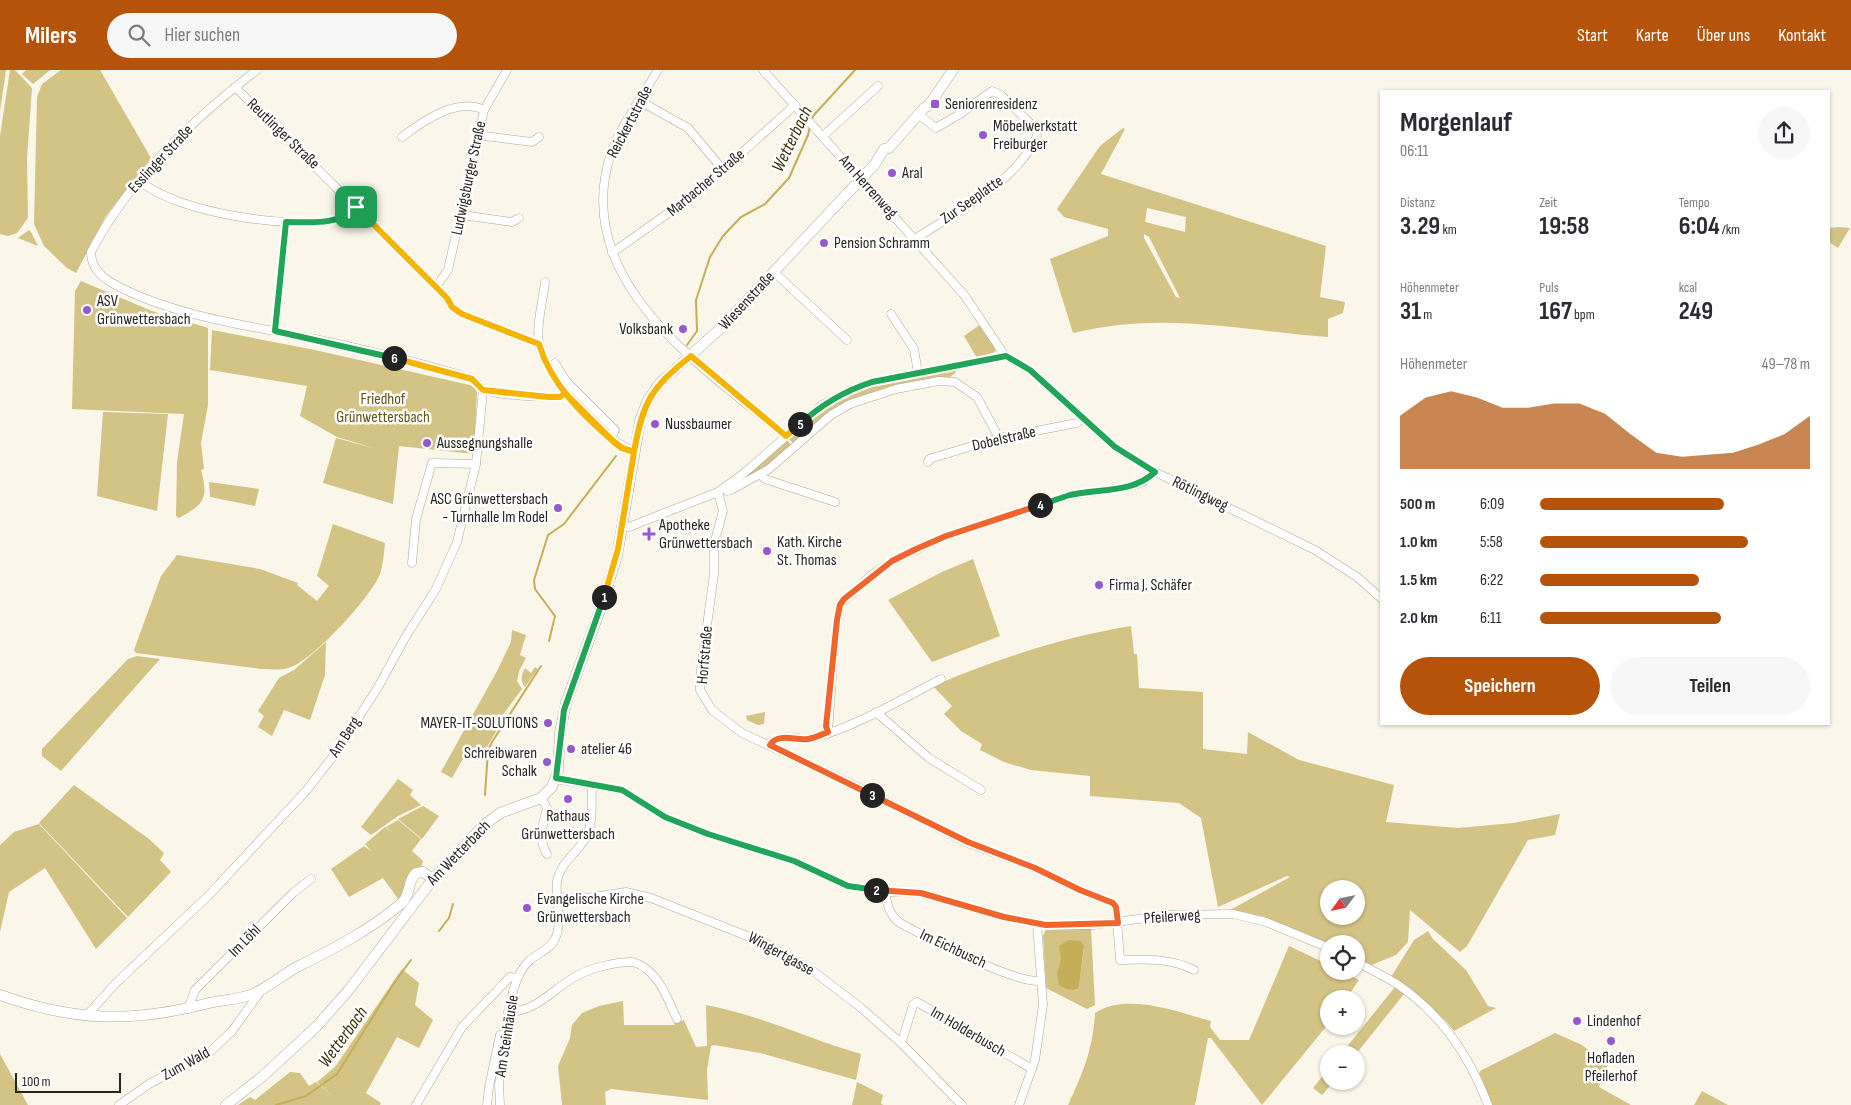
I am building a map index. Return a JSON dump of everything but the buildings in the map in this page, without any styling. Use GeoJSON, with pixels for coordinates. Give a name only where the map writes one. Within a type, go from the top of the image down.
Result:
{"type":"FeatureCollection","features":[{"type":"Feature","properties":{"kind":"main road","name":"Wiesenstraße"},"geometry":{"type":"LineString","coordinates":[[921,111],[924,102],[948,70]]}},
{"type":"Feature","properties":{"kind":"main road","name":"Wiesenstraße"},"geometry":{"type":"LineString","coordinates":[[634,452],[642,414],[648,400],[660,383],[722,327],[879,159],[884,158],[889,148],[935,97],[953,70]]}},
{"type":"Feature","properties":{"kind":"main road"},"geometry":{"type":"LineString","coordinates":[[541,798],[556,778],[564,710],[606,591],[616,556],[634,452]]}},
{"type":"Feature","properties":{"kind":"main road","name":"Am Wetterbach"},"geometry":{"type":"LineString","coordinates":[[226,1105],[263,1076],[316,1027],[348,991],[433,879],[494,816],[541,798]]}},
{"type":"Feature","properties":{"kind":"main road"},"geometry":{"type":"LineString","coordinates":[[0,995],[32,1007],[87,1015],[133,1017],[188,1009],[252,994],[292,970],[338,948],[398,906],[408,896],[410,882],[416,873],[423,872],[433,879]]}},
{"type":"Feature","properties":{"kind":"street","name":"Esslinger Straße"},"geometry":{"type":"LineString","coordinates":[[257,70],[235,87],[178,139],[139,180],[116,209],[91,252],[94,266],[100,274],[115,285],[180,311],[275,331]]}},
{"type":"Feature","properties":{"kind":"street","name":"Ludwigsburger Straße"},"geometry":{"type":"LineString","coordinates":[[436,287],[448,270],[462,215],[477,135],[484,110],[507,70]]}},
{"type":"Feature","properties":{"kind":"street","name":"Reickertstraße"},"geometry":{"type":"LineString","coordinates":[[658,70],[612,150],[606,170],[603,217],[612,254],[633,295],[691,356],[786,436]]}},
{"type":"Feature","properties":{"kind":"street","name":"Am Herrenweg"},"geometry":{"type":"LineString","coordinates":[[763,70],[860,180],[916,239],[980,315],[1006,356]]}},
{"type":"Feature","properties":{"kind":"street"},"geometry":{"type":"LineString","coordinates":[[823,136],[878,86]]}},
{"type":"Feature","properties":{"kind":"street","name":"Reutlinger Straße"},"geometry":{"type":"LineString","coordinates":[[235,87],[447,298],[452,307],[462,314],[539,344]]}},
{"type":"Feature","properties":{"kind":"street","name":"Zur Seeplatte"},"geometry":{"type":"LineString","coordinates":[[916,239],[1000,182],[1014,170],[1033,145],[1037,136],[1035,128],[1002,95],[992,91],[960,114],[936,128],[930,124],[921,111]]}},
{"type":"Feature","properties":{"kind":"street"},"geometry":{"type":"LineString","coordinates":[[640,100],[688,128],[724,171]]}},
{"type":"Feature","properties":{"kind":"street","name":"Marbacher Straße"},"geometry":{"type":"LineString","coordinates":[[612,254],[665,218],[724,171],[795,105]]}},
{"type":"Feature","properties":{"kind":"street"},"geometry":{"type":"LineString","coordinates":[[402,136],[417,126],[450,110],[476,107],[484,110]]}},
{"type":"Feature","properties":{"kind":"street"},"geometry":{"type":"LineString","coordinates":[[477,135],[532,142],[539,137]]}},
{"type":"Feature","properties":{"kind":"street"},"geometry":{"type":"LineString","coordinates":[[139,180],[146,187],[179,202],[234,216],[286,222],[324,222],[343,218],[356,207]]}},
{"type":"Feature","properties":{"kind":"street"},"geometry":{"type":"LineString","coordinates":[[462,215],[512,222],[519,218]]}},
{"type":"Feature","properties":{"kind":"street"},"geometry":{"type":"LineString","coordinates":[[286,222],[275,331],[342,345],[472,379],[483,390],[549,397],[560,397],[565,393]]}},
{"type":"Feature","properties":{"kind":"street"},"geometry":{"type":"LineString","coordinates":[[774,272],[848,340]]}},
{"type":"Feature","properties":{"kind":"street"},"geometry":{"type":"LineString","coordinates":[[545,282],[539,344],[547,366],[565,393],[611,440],[622,448],[634,452]]}},
{"type":"Feature","properties":{"kind":"street"},"geometry":{"type":"LineString","coordinates":[[891,314],[914,349],[918,373]]}},
{"type":"Feature","properties":{"kind":"street"},"geometry":{"type":"LineString","coordinates":[[622,526],[629,527],[721,490],[743,474],[822,405],[852,388],[1006,356]]}},
{"type":"Feature","properties":{"kind":"street","name":"Rötlingweg"},"geometry":{"type":"LineString","coordinates":[[1006,356],[1030,370],[1115,447],[1155,472],[1315,550],[1357,577],[1380,597]]}},
{"type":"Feature","properties":{"kind":"street"},"geometry":{"type":"LineString","coordinates":[[555,363],[566,381],[615,430],[611,440]]}},
{"type":"Feature","properties":{"kind":"street"},"geometry":{"type":"LineString","coordinates":[[721,490],[731,490],[760,475],[831,416],[850,404],[896,390],[939,381],[955,382],[977,397],[999,438]]}},
{"type":"Feature","properties":{"kind":"street","name":"Am Berg"},"geometry":{"type":"LineString","coordinates":[[87,1015],[116,983],[245,857],[331,759],[377,689],[444,573],[464,518],[476,464],[483,390]]}},
{"type":"Feature","properties":{"kind":"street","name":"Dobelstraße"},"geometry":{"type":"LineString","coordinates":[[928,462],[929,459],[999,438],[1077,423],[1081,418]]}},
{"type":"Feature","properties":{"kind":"street"},"geometry":{"type":"LineString","coordinates":[[412,563],[416,519],[432,463],[476,464]]}},
{"type":"Feature","properties":{"kind":"street"},"geometry":{"type":"LineString","coordinates":[[828,732],[826,726],[840,605],[869,578],[892,561],[946,536],[1071,495],[1128,487],[1142,482],[1155,472]]}},
{"type":"Feature","properties":{"kind":"street"},"geometry":{"type":"LineString","coordinates":[[760,475],[765,479],[835,502]]}},
{"type":"Feature","properties":{"kind":"street","name":"Horfstraße"},"geometry":{"type":"LineString","coordinates":[[721,490],[723,511],[714,544],[714,574],[703,645],[700,690],[712,710],[732,727],[968,842],[1035,868],[1080,890],[1113,903],[1116,907],[1118,923]]}},
{"type":"Feature","properties":{"kind":"street"},"geometry":{"type":"LineString","coordinates":[[770,745],[780,738],[809,739],[828,732],[876,712],[941,679]]}},
{"type":"Feature","properties":{"kind":"street"},"geometry":{"type":"LineString","coordinates":[[876,712],[929,758],[981,790]]}},
{"type":"Feature","properties":{"kind":"street","name":"Pfeilerweg"},"geometry":{"type":"LineString","coordinates":[[556,778],[622,790],[665,817],[708,834],[794,861],[848,886],[885,892],[921,893],[1004,917],[1037,924],[1093,925],[1169,915],[1233,914],[1266,922],[1320,944]]}},
{"type":"Feature","properties":{"kind":"street","name":"Am Steinhäusle"},"geometry":{"type":"LineString","coordinates":[[500,1105],[499,1084],[508,1012],[517,978],[528,961],[545,950],[555,939],[558,928],[557,897],[561,869],[586,838],[589,830],[592,784]]}},
{"type":"Feature","properties":{"kind":"street"},"geometry":{"type":"LineString","coordinates":[[541,798],[547,808],[540,837],[547,854]]}},
{"type":"Feature","properties":{"kind":"street","name":"Im Löhl"},"geometry":{"type":"LineString","coordinates":[[188,1009],[195,990],[294,892],[311,879]]}},
{"type":"Feature","properties":{"kind":"street","name":"Wingertgasse"},"geometry":{"type":"LineString","coordinates":[[557,897],[588,898],[626,892],[651,898],[748,934],[814,971],[900,1042],[962,1105]]}},
{"type":"Feature","properties":{"kind":"street","name":"Im Eichbusch"},"geometry":{"type":"LineString","coordinates":[[885,892],[888,907],[895,920],[900,923],[994,968],[1032,982],[1041,981]]}},
{"type":"Feature","properties":{"kind":"street"},"geometry":{"type":"LineString","coordinates":[[1118,923],[1120,960],[1162,960],[1183,964],[1194,970]]}},
{"type":"Feature","properties":{"kind":"street"},"geometry":{"type":"LineString","coordinates":[[1019,1105],[1032,1069],[1043,1005],[1037,924]]}},
{"type":"Feature","properties":{"kind":"street"},"geometry":{"type":"LineString","coordinates":[[508,1012],[526,1010],[586,972],[633,962],[640,964],[654,976],[663,988],[677,1019]]}},
{"type":"Feature","properties":{"kind":"street"},"geometry":{"type":"LineString","coordinates":[[1365,967],[1396,984],[1422,1003],[1453,1038],[1474,1072],[1488,1105]]}},
{"type":"Feature","properties":{"kind":"street"},"geometry":{"type":"LineString","coordinates":[[416,1105],[462,1027],[510,977],[517,978]]}},
{"type":"Feature","properties":{"kind":"street","name":"Zum Wald"},"geometry":{"type":"LineString","coordinates":[[119,1105],[149,1084],[211,1051],[232,1031],[262,989]]}},
{"type":"Feature","properties":{"kind":"street","name":"Im Holderbusch"},"geometry":{"type":"LineString","coordinates":[[900,1042],[913,1006],[917,1002],[1032,1069]]}},
{"type":"Feature","properties":{"kind":"street"},"geometry":{"type":"LineString","coordinates":[[487,1105],[500,1035],[506,1034]]}},
{"type":"Feature","properties":{"kind":"green space"},"geometry":{"type":"Polygon","coordinates":[[[0,70],[6,70],[0,111],[0,70]]]}},
{"type":"Feature","properties":{"kind":"green space"},"geometry":{"type":"Polygon","coordinates":[[[10,70],[15,70],[32,88],[27,158],[28,218],[17,233],[8,236],[0,234],[0,136],[10,70]]]}},
{"type":"Feature","properties":{"kind":"green space"},"geometry":{"type":"Polygon","coordinates":[[[26,70],[50,70],[33,84],[22,74],[26,70]]]}},
{"type":"Feature","properties":{"kind":"green space"},"geometry":{"type":"Polygon","coordinates":[[[61,70],[100,70],[151,158],[106,216],[76,273],[67,268],[44,246],[34,224],[37,97],[42,84],[61,70]]]}},
{"type":"Feature","properties":{"kind":"green space"},"geometry":{"type":"Polygon","coordinates":[[[1123,128],[1125,129],[1101,174],[1326,246],[1320,297],[1345,302],[1343,313],[1328,319],[1328,337],[1200,324],[1170,323],[1138,323],[1073,333],[1050,259],[1108,236],[1108,229],[1064,217],[1057,209],[1100,146],[1123,128]],[[1147,208],[1145,222],[1185,232],[1186,217],[1147,208]],[[1144,234],[1144,238],[1176,297],[1180,298],[1149,237],[1144,234]]]}},
{"type":"Feature","properties":{"kind":"green space"},"geometry":{"type":"Polygon","coordinates":[[[1830,228],[1850,228],[1838,248],[1830,243],[1830,228]]]}},
{"type":"Feature","properties":{"kind":"green space"},"geometry":{"type":"Polygon","coordinates":[[[29,230],[31,232],[38,246],[18,238],[29,230]]]}},
{"type":"Feature","properties":{"kind":"green space"},"geometry":{"type":"Polygon","coordinates":[[[81,281],[152,311],[208,328],[208,405],[201,443],[204,469],[201,470],[204,494],[202,500],[194,509],[179,518],[176,516],[177,462],[184,414],[72,409],[75,291],[81,281]]]}},
{"type":"Feature","properties":{"kind":"green space"},"geometry":{"type":"Polygon","coordinates":[[[981,324],[995,352],[977,358],[964,336],[981,324]]]}},
{"type":"Feature","properties":{"kind":"green space","name":"Friedhof Grünwettersbach"},"geometry":{"type":"Polygon","coordinates":[[[212,330],[315,350],[474,386],[477,392],[474,454],[399,446],[393,504],[323,483],[336,438],[377,449],[337,437],[300,416],[307,386],[210,370],[212,330]]]}},
{"type":"Feature","properties":{"kind":"green space"},"geometry":{"type":"Polygon","coordinates":[[[955,369],[956,372],[948,379],[865,396],[794,444],[789,439],[822,410],[857,392],[889,382],[955,369]]]}},
{"type":"Feature","properties":{"kind":"green space"},"geometry":{"type":"Polygon","coordinates":[[[103,412],[168,414],[157,511],[97,496],[103,412]]]}},
{"type":"Feature","properties":{"kind":"green space"},"geometry":{"type":"Polygon","coordinates":[[[787,440],[792,446],[767,468],[735,484],[787,440]]]}},
{"type":"Feature","properties":{"kind":"green space"},"geometry":{"type":"Polygon","coordinates":[[[209,482],[259,489],[255,506],[210,497],[209,482]]]}},
{"type":"Feature","properties":{"kind":"green space"},"geometry":{"type":"Polygon","coordinates":[[[333,524],[385,543],[382,567],[375,584],[354,611],[327,640],[301,661],[291,667],[276,670],[136,653],[134,650],[161,576],[177,555],[260,569],[298,583],[297,585],[317,601],[329,586],[317,576],[333,524]]]}},
{"type":"Feature","properties":{"kind":"green space"},"geometry":{"type":"Polygon","coordinates":[[[973,559],[1000,636],[932,662],[888,600],[942,572],[973,559]]]}},
{"type":"Feature","properties":{"kind":"green space"},"geometry":{"type":"Polygon","coordinates":[[[1131,626],[1134,654],[1137,654],[1139,688],[1203,692],[1203,749],[1247,754],[1248,732],[1299,760],[1394,785],[1386,822],[1458,828],[1513,823],[1560,814],[1555,835],[1528,840],[1467,946],[1460,952],[1410,910],[1408,942],[1396,955],[1369,966],[1365,964],[1365,935],[1320,935],[1320,940],[1267,918],[1230,910],[1290,877],[1287,876],[1218,907],[1201,818],[1179,803],[1090,796],[1090,776],[1031,770],[1004,762],[980,750],[982,744],[961,731],[944,714],[952,706],[933,686],[1030,650],[1080,636],[1131,626]]]}},
{"type":"Feature","properties":{"kind":"green space"},"geometry":{"type":"Polygon","coordinates":[[[512,630],[526,635],[520,655],[526,658],[519,671],[517,681],[522,689],[496,724],[499,727],[485,750],[468,750],[452,778],[441,772],[497,671],[511,642],[512,630]]]}},
{"type":"Feature","properties":{"kind":"green space"},"geometry":{"type":"Polygon","coordinates":[[[326,642],[325,675],[310,720],[284,710],[272,736],[258,727],[264,716],[258,711],[279,678],[294,670],[326,642]]]}},
{"type":"Feature","properties":{"kind":"green space"},"geometry":{"type":"Polygon","coordinates":[[[137,656],[160,659],[61,771],[42,756],[42,749],[128,659],[137,656]]]}},
{"type":"Feature","properties":{"kind":"green space"},"geometry":{"type":"Polygon","coordinates":[[[535,667],[538,669],[525,687],[522,678],[525,668],[531,673],[535,667]]]}},
{"type":"Feature","properties":{"kind":"green space"},"geometry":{"type":"Polygon","coordinates":[[[765,712],[764,724],[758,725],[747,720],[746,716],[765,712]]]}},
{"type":"Feature","properties":{"kind":"green space"},"geometry":{"type":"Polygon","coordinates":[[[398,779],[413,790],[410,795],[421,805],[398,816],[371,835],[361,827],[398,779]]]}},
{"type":"Feature","properties":{"kind":"green space"},"geometry":{"type":"Polygon","coordinates":[[[74,785],[149,839],[164,853],[160,860],[171,872],[128,917],[39,823],[74,785]]]}},
{"type":"Feature","properties":{"kind":"green space"},"geometry":{"type":"Polygon","coordinates":[[[423,806],[439,816],[422,839],[398,819],[423,806]]]}},
{"type":"Feature","properties":{"kind":"green space"},"geometry":{"type":"Polygon","coordinates":[[[398,820],[421,839],[412,851],[423,861],[421,867],[411,870],[399,900],[383,878],[349,897],[331,869],[364,846],[372,852],[365,844],[385,827],[395,834],[386,827],[398,820]]]}},
{"type":"Feature","properties":{"kind":"green space"},"geometry":{"type":"Polygon","coordinates":[[[39,824],[127,918],[96,949],[45,868],[9,892],[0,932],[0,845],[14,832],[39,824]]]}},
{"type":"Feature","properties":{"kind":"green space"},"geometry":{"type":"Polygon","coordinates":[[[1091,928],[1095,1005],[1087,1009],[1046,988],[1043,936],[1046,929],[1091,928]],[[1081,941],[1061,961],[1059,972],[1063,987],[1071,990],[1079,987],[1084,947],[1081,941]]]}},
{"type":"Feature","properties":{"kind":"green space"},"geometry":{"type":"Polygon","coordinates":[[[1428,931],[1433,939],[1466,970],[1488,1006],[1496,1008],[1454,1031],[1445,1020],[1391,977],[1414,940],[1428,931]]]}},
{"type":"Feature","properties":{"kind":"green space"},"geometry":{"type":"Polygon","coordinates":[[[1289,946],[1320,961],[1320,980],[1359,980],[1352,990],[1320,990],[1320,1034],[1262,1105],[1211,1038],[1208,1038],[1195,1105],[1068,1105],[1086,1060],[1092,1038],[1095,1013],[1108,1007],[1122,1004],[1137,1004],[1168,1009],[1211,1021],[1210,1027],[1220,1040],[1249,1040],[1289,946]]]}},
{"type":"Feature","properties":{"kind":"green space"},"geometry":{"type":"Polygon","coordinates":[[[402,969],[419,983],[415,1005],[433,1020],[419,1048],[397,1037],[366,1093],[381,1103],[380,1105],[238,1105],[250,1097],[255,1100],[290,1072],[300,1073],[309,1086],[316,1082],[333,1097],[317,1082],[335,1067],[402,969]]]}},
{"type":"Feature","properties":{"kind":"green space"},"geometry":{"type":"Polygon","coordinates":[[[1395,987],[1404,994],[1363,1045],[1348,1045],[1356,1035],[1365,1035],[1365,1024],[1395,987]]]}},
{"type":"Feature","properties":{"kind":"green space"},"geometry":{"type":"Polygon","coordinates":[[[623,1001],[624,1025],[675,1025],[674,1023],[684,1020],[696,1047],[707,1046],[706,1005],[765,1021],[861,1054],[856,1080],[760,1053],[714,1045],[711,1046],[707,1070],[708,1100],[611,1089],[605,1092],[606,1105],[562,1105],[558,1066],[570,1038],[572,1025],[582,1013],[599,1006],[623,1001]]]}},
{"type":"Feature","properties":{"kind":"green space"},"geometry":{"type":"Polygon","coordinates":[[[1555,1033],[1582,1045],[1608,1065],[1599,1087],[1631,1105],[1490,1105],[1478,1078],[1480,1071],[1555,1033]]]}},
{"type":"Feature","properties":{"kind":"green space"},"geometry":{"type":"Polygon","coordinates":[[[0,1054],[28,1105],[0,1105],[0,1054]]]}},
{"type":"Feature","properties":{"kind":"green space"},"geometry":{"type":"Polygon","coordinates":[[[1320,1079],[1320,1090],[1326,1090],[1322,1095],[1313,1088],[1320,1079]]]}},
{"type":"Feature","properties":{"kind":"green space"},"geometry":{"type":"Polygon","coordinates":[[[857,1082],[883,1095],[881,1103],[883,1105],[852,1105],[857,1082]]]}},
{"type":"Feature","properties":{"kind":"green space"},"geometry":{"type":"Polygon","coordinates":[[[1702,1091],[1728,1105],[1694,1105],[1702,1091]]]}},
{"type":"Feature","properties":{"kind":"shaded area"},"geometry":{"type":"Polygon","coordinates":[[[1069,940],[1081,941],[1084,946],[1079,987],[1072,990],[1059,985],[1057,974],[1061,958],[1059,946],[1069,940]]]}},
{"type":"Feature","properties":{"kind":"waterway","name":"Wetterbach"},"geometry":{"type":"LineString","coordinates":[[811,121],[813,116],[855,70]]}},
{"type":"Feature","properties":{"kind":"waterway","name":"Wetterbach"},"geometry":{"type":"LineString","coordinates":[[687,345],[697,331],[696,300],[710,257],[723,236],[741,217],[765,204],[789,178],[808,135],[810,126]]}},
{"type":"Feature","properties":{"kind":"waterway","name":"Wetterbach"},"geometry":{"type":"LineString","coordinates":[[549,641],[555,616],[535,589],[534,580],[548,535],[564,524],[616,456]]}},
{"type":"Feature","properties":{"kind":"waterway","name":"Wetterbach"},"geometry":{"type":"LineString","coordinates":[[485,795],[488,750],[541,666]]}},
{"type":"Feature","properties":{"kind":"waterway","name":"Wetterbach"},"geometry":{"type":"LineString","coordinates":[[439,931],[449,918],[453,904]]}},
{"type":"Feature","properties":{"kind":"waterway","name":"Wetterbach"},"geometry":{"type":"LineString","coordinates":[[276,1105],[306,1096],[337,1074],[396,980],[411,960]]}},
{"type":"Feature","properties":{"kind":"place","name":"Seniorenresidenz"},"geometry":{"type":"Point","coordinates":[935,104]}},
{"type":"Feature","properties":{"kind":"place","name":"Möbelwerkstatt Freiburger"},"geometry":{"type":"Point","coordinates":[983,135]}},
{"type":"Feature","properties":{"kind":"place","name":"Aral"},"geometry":{"type":"Point","coordinates":[892,173]}},
{"type":"Feature","properties":{"kind":"place","name":"Pension Schramm"},"geometry":{"type":"Point","coordinates":[824,243]}},
{"type":"Feature","properties":{"kind":"place","name":"ASV Grünwettersbach"},"geometry":{"type":"Point","coordinates":[87,310]}},
{"type":"Feature","properties":{"kind":"place","name":"Volksbank"},"geometry":{"type":"Point","coordinates":[683,329]}},
{"type":"Feature","properties":{"kind":"place","name":"Nussbaumer"},"geometry":{"type":"Point","coordinates":[655,424]}},
{"type":"Feature","properties":{"kind":"place","name":"Aussegnungshalle"},"geometry":{"type":"Point","coordinates":[427,443]}},
{"type":"Feature","properties":{"kind":"place","name":"ASC Grünwettersbach - Turnhalle Im Rodel"},"geometry":{"type":"Point","coordinates":[558,508]}},
{"type":"Feature","properties":{"kind":"place","name":"Apotheke Grünwettersbach"},"geometry":{"type":"Point","coordinates":[649,534]}},
{"type":"Feature","properties":{"kind":"place","name":"Kath. Kirche St. Thomas"},"geometry":{"type":"Point","coordinates":[767,551]}},
{"type":"Feature","properties":{"kind":"place","name":"Firma J. Schäfer"},"geometry":{"type":"Point","coordinates":[1099,585]}},
{"type":"Feature","properties":{"kind":"place","name":"MAYER-IT-SOLUTIONS"},"geometry":{"type":"Point","coordinates":[548,723]}},
{"type":"Feature","properties":{"kind":"place","name":"atelier 46"},"geometry":{"type":"Point","coordinates":[571,749]}},
{"type":"Feature","properties":{"kind":"place","name":"Schreibwaren Schalk"},"geometry":{"type":"Point","coordinates":[547,762]}},
{"type":"Feature","properties":{"kind":"place","name":"Rathaus Grünwettersbach"},"geometry":{"type":"Point","coordinates":[568,799]}},
{"type":"Feature","properties":{"kind":"place","name":"Evangelische Kirche Grünwettersbach"},"geometry":{"type":"Point","coordinates":[527,908]}},
{"type":"Feature","properties":{"kind":"place","name":"Lindenhof"},"geometry":{"type":"Point","coordinates":[1577,1021]}},
{"type":"Feature","properties":{"kind":"place","name":"Hofladen Pfeilerhof"},"geometry":{"type":"Point","coordinates":[1611,1041]}},
{"type":"Feature","properties":{"kind":"route"},"geometry":{"type":"LineString","coordinates":[[356,207],[343,218],[324,222],[286,222],[275,331],[342,345],[472,379],[477,381],[483,390],[549,397],[560,397],[565,393],[611,440],[622,448],[634,452],[642,414],[648,400],[660,383],[691,356],[786,436],[822,405],[852,388],[872,382],[1006,356],[1030,370],[1056,392],[1097,434],[1155,472],[1142,482],[1128,487],[1071,495],[988,521],[946,536],[892,561],[844,599],[840,605],[826,726],[828,732],[809,739],[780,738],[770,745],[944,831],[1035,868],[1080,890],[1113,903],[1116,907],[1118,923],[1093,925],[1037,924],[1004,917],[921,893],[885,892],[848,886],[794,861],[708,834],[665,817],[622,790],[556,778],[560,733],[568,693],[600,610],[616,556],[634,452],[622,448],[614,442],[565,393],[547,366],[539,344],[462,314],[452,307],[447,298],[356,207]]}}]}
